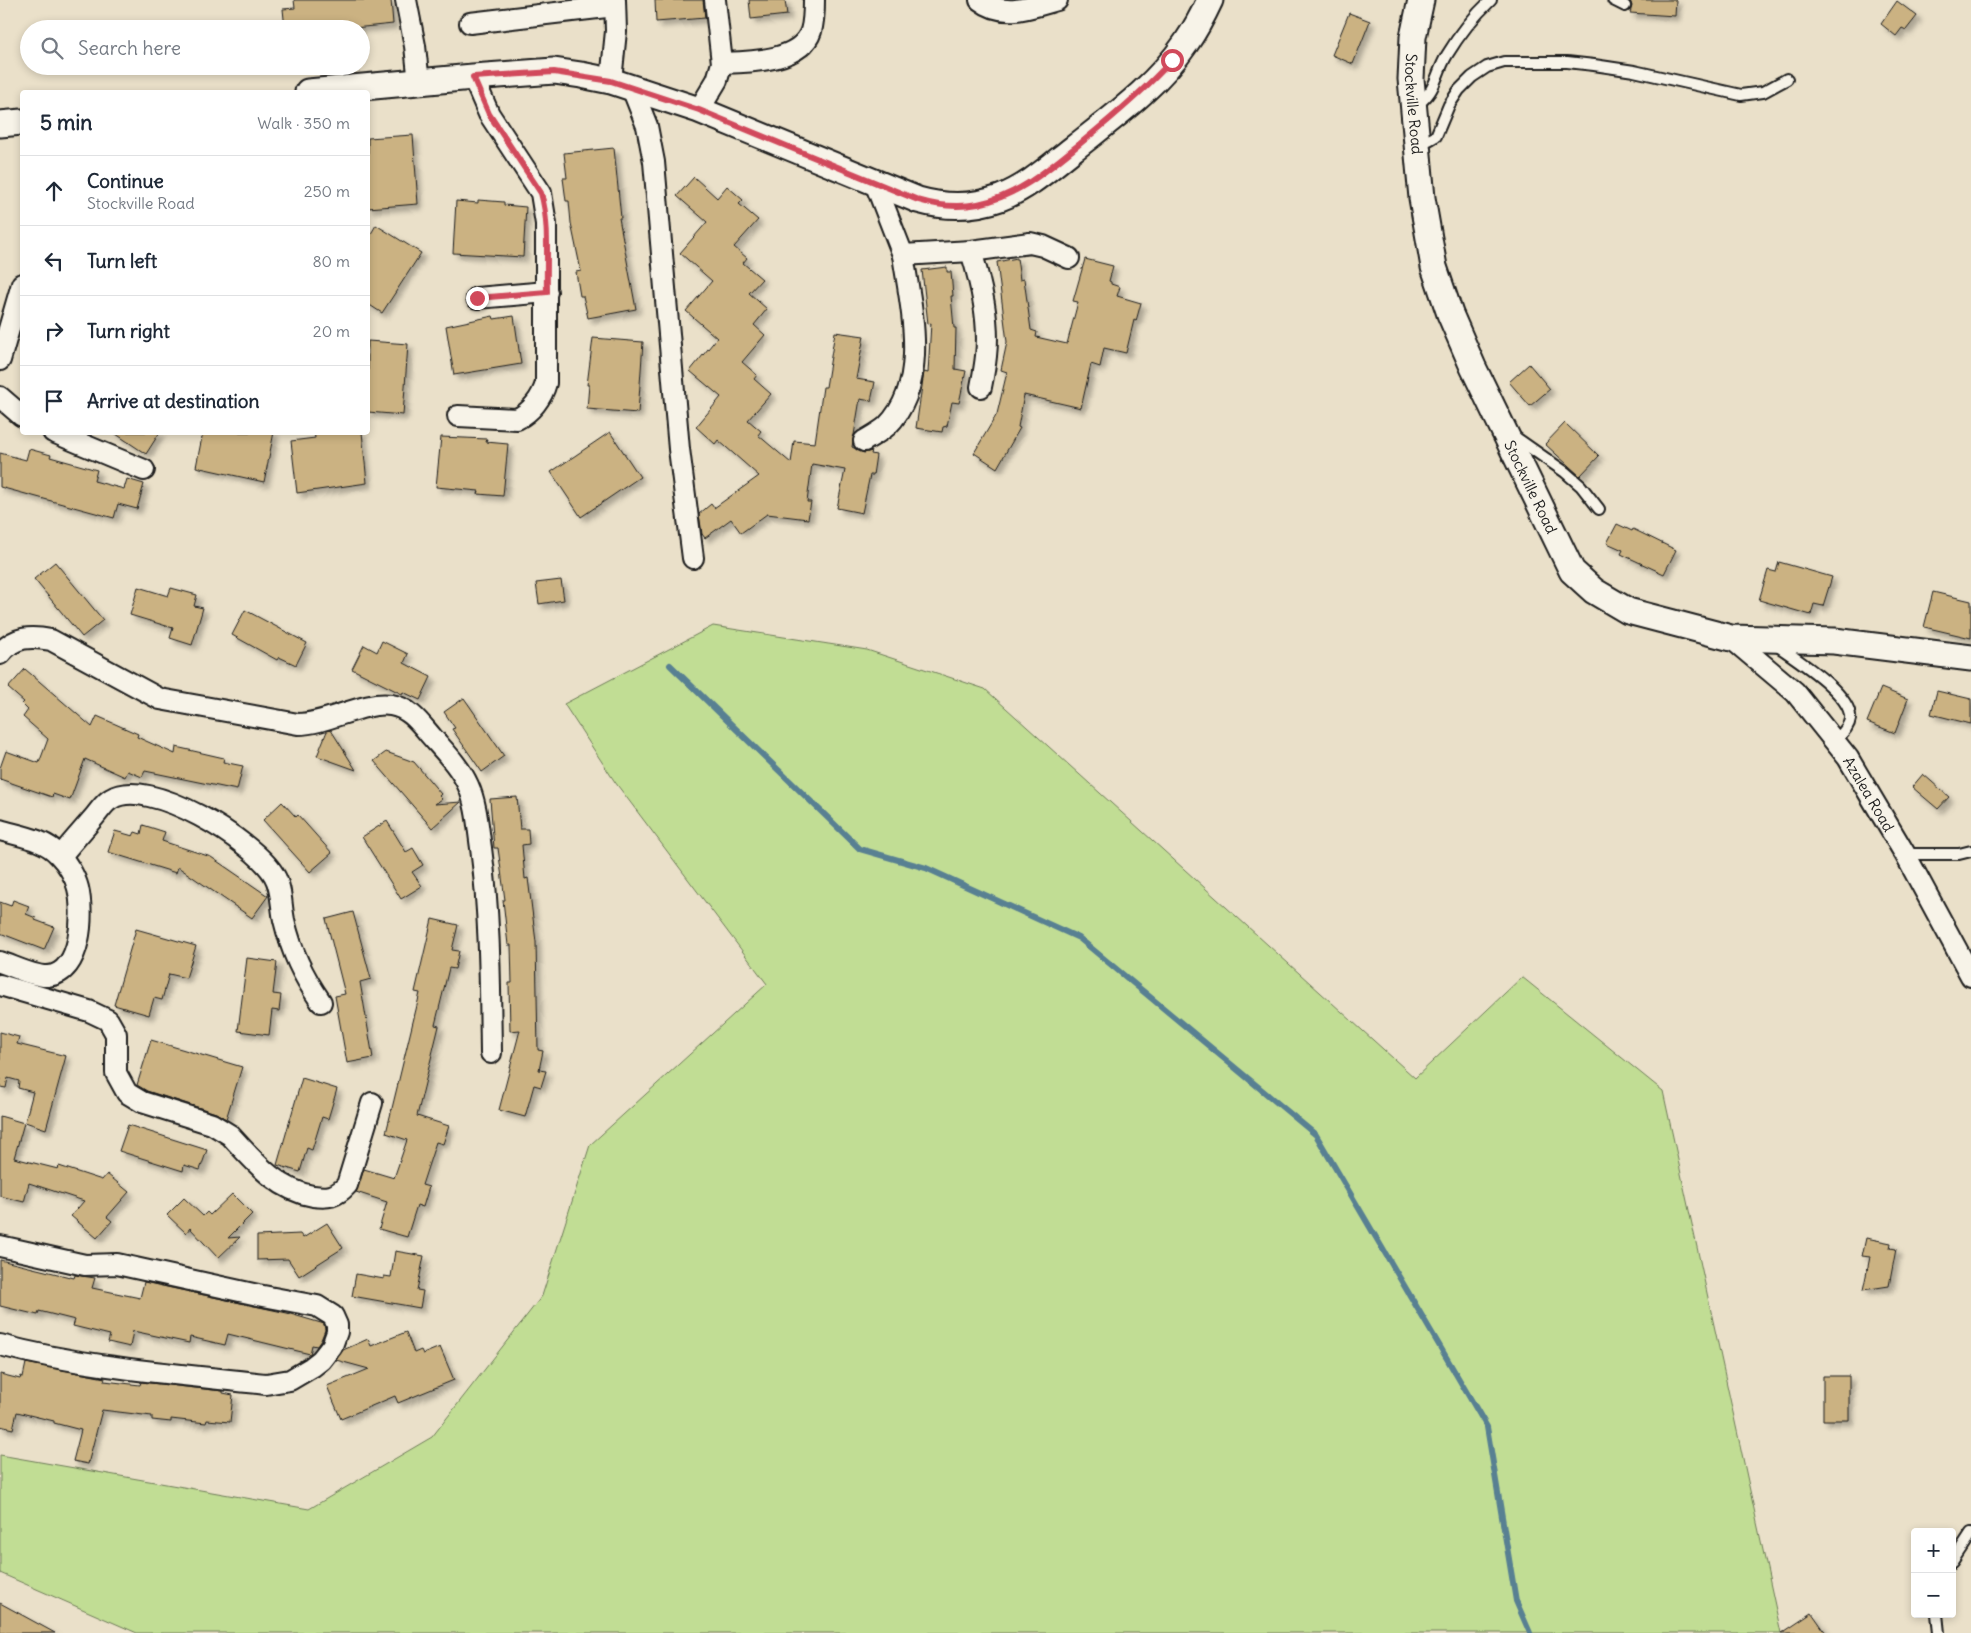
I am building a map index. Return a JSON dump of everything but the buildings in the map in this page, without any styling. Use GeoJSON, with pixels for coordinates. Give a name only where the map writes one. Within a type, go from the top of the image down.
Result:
{"type":"FeatureCollection","features":[{"type":"Feature","properties":{"kind":"street"},"geometry":{"type":"LineString","coordinates":[[406,0],[415,46],[419,82]]}},
{"type":"Feature","properties":{"kind":"street"},"geometry":{"type":"LineString","coordinates":[[699,110],[717,80],[722,63],[715,0]]}},
{"type":"Feature","properties":{"kind":"street"},"geometry":{"type":"LineString","coordinates":[[722,63],[763,60],[795,49],[806,40],[811,32],[814,0]]}},
{"type":"Feature","properties":{"kind":"street"},"geometry":{"type":"LineString","coordinates":[[980,0],[996,8],[1015,10],[1031,8],[1057,0]]}},
{"type":"Feature","properties":{"kind":"street"},"geometry":{"type":"LineString","coordinates":[[330,90],[473,77],[554,72],[621,84],[699,110],[918,200],[958,207],[979,204],[1001,197],[1016,190],[1054,164],[1149,85],[1186,43],[1210,0]]}},
{"type":"Feature","properties":{"kind":"street","name":"Stockville Road"},"geometry":{"type":"LineString","coordinates":[[1421,0],[1413,37],[1411,79],[1422,198],[1434,267],[1450,314],[1504,430],[1569,565],[1582,581],[1608,600],[1628,611],[1731,638],[1834,641],[1971,658]]}},
{"type":"Feature","properties":{"kind":"street"},"geometry":{"type":"LineString","coordinates":[[470,23],[615,3],[621,84],[647,126],[654,162],[679,449],[693,558]]}},
{"type":"Feature","properties":{"kind":"street"},"geometry":{"type":"LineString","coordinates":[[458,416],[517,419],[524,416],[539,400],[546,383],[547,292],[544,204],[541,193],[489,114],[473,77]]}},
{"type":"Feature","properties":{"kind":"street"},"geometry":{"type":"LineString","coordinates":[[0,124],[20,122]]}},
{"type":"Feature","properties":{"kind":"street"},"geometry":{"type":"LineString","coordinates":[[864,441],[884,428],[900,409],[905,398],[914,363],[915,351],[903,255],[875,183]]}},
{"type":"Feature","properties":{"kind":"street"},"geometry":{"type":"LineString","coordinates":[[903,255],[972,251],[1030,243],[1043,246],[1069,258]]}},
{"type":"Feature","properties":{"kind":"street"},"geometry":{"type":"LineString","coordinates":[[972,251],[982,292],[987,340],[981,387]]}},
{"type":"Feature","properties":{"kind":"street"},"geometry":{"type":"LineString","coordinates":[[0,360],[20,291]]}},
{"type":"Feature","properties":{"kind":"street"},"geometry":{"type":"LineString","coordinates":[[477,298],[547,292]]}},
{"type":"Feature","properties":{"kind":"street"},"geometry":{"type":"LineString","coordinates":[[0,397],[20,414]]}},
{"type":"Feature","properties":{"kind":"street"},"geometry":{"type":"LineString","coordinates":[[60,435],[144,470]]}},
{"type":"Feature","properties":{"kind":"street"},"geometry":{"type":"LineString","coordinates":[[0,654],[20,638],[34,636],[51,640],[160,699],[298,724],[311,723],[376,706],[391,705],[410,713],[460,770],[473,800],[481,849],[487,906],[491,1053]]}},
{"type":"Feature","properties":{"kind":"street","name":"Azalea Road"},"geometry":{"type":"LineString","coordinates":[[1731,638],[1795,692],[1836,741],[1873,797],[1971,976]]}},
{"type":"Feature","properties":{"kind":"street"},"geometry":{"type":"LineString","coordinates":[[61,856],[110,799],[124,795],[145,796],[171,803],[216,824],[246,847],[275,876],[292,952],[307,981],[322,1002]]}},
{"type":"Feature","properties":{"kind":"street"},"geometry":{"type":"LineString","coordinates":[[0,830],[38,841],[49,846],[61,856],[75,879],[81,913],[78,941],[66,968],[61,972],[47,976],[0,962]]}},
{"type":"Feature","properties":{"kind":"street"},"geometry":{"type":"LineString","coordinates":[[0,985],[89,1011],[108,1020],[116,1034],[116,1073],[128,1093],[142,1102],[212,1124],[222,1129],[269,1175],[291,1190],[300,1193],[327,1198],[340,1193],[347,1184],[372,1103]]}},
{"type":"Feature","properties":{"kind":"street"},"geometry":{"type":"LineString","coordinates":[[0,1246],[85,1265],[117,1264],[317,1306],[333,1316],[337,1325],[337,1332],[328,1353],[312,1367],[283,1382],[266,1384],[49,1356],[0,1345]]}},
{"type":"Feature","properties":{"kind":"lane"},"geometry":{"type":"LineString","coordinates":[[1414,108],[1428,96],[1447,55],[1474,18],[1491,0]]}},
{"type":"Feature","properties":{"kind":"lane"},"geometry":{"type":"LineString","coordinates":[[1614,0],[1625,6]]}},
{"type":"Feature","properties":{"kind":"lane"},"geometry":{"type":"LineString","coordinates":[[1417,142],[1436,136],[1449,105],[1459,90],[1472,77],[1487,67],[1504,62],[1567,62],[1594,65],[1634,71],[1742,95],[1763,92],[1787,79]]}},
{"type":"Feature","properties":{"kind":"lane"},"geometry":{"type":"LineString","coordinates":[[1504,430],[1582,486],[1599,509]]}},
{"type":"Feature","properties":{"kind":"lane"},"geometry":{"type":"LineString","coordinates":[[1769,639],[1830,685],[1847,706],[1850,713],[1848,726],[1836,741]]}},
{"type":"Feature","properties":{"kind":"lane"},"geometry":{"type":"LineString","coordinates":[[1905,854],[1959,854],[1971,851]]}},
{"type":"Feature","properties":{"kind":"lane"},"geometry":{"type":"LineString","coordinates":[[1956,1556],[1971,1533]]}},
{"type":"Feature","properties":{"kind":"lane"},"geometry":{"type":"LineString","coordinates":[[1937,1618],[1939,1633]]}},
{"type":"Feature","properties":{"kind":"green space"},"geometry":{"type":"Polygon","coordinates":[[[713,626],[867,650],[985,689],[1415,1078],[1522,977],[1663,1091],[1781,1633],[137,1633],[0,1573],[0,1455],[309,1509],[432,1437],[542,1296],[590,1145],[767,984],[615,782],[564,704],[713,626]]]}},
{"type":"Feature","properties":{"kind":"waterway"},"geometry":{"type":"LineString","coordinates":[[670,665],[860,849],[926,868],[1079,938],[1316,1135],[1487,1427],[1516,1601],[1530,1633]]}},
{"type":"Feature","properties":{"kind":"route"},"geometry":{"type":"LineString","coordinates":[[477,298],[547,292],[546,224],[541,193],[489,114],[473,77],[554,72],[611,81],[699,110],[918,200],[938,206],[958,207],[979,204],[1001,197],[1034,179],[1105,124],[1149,85],[1172,60]]}}]}
